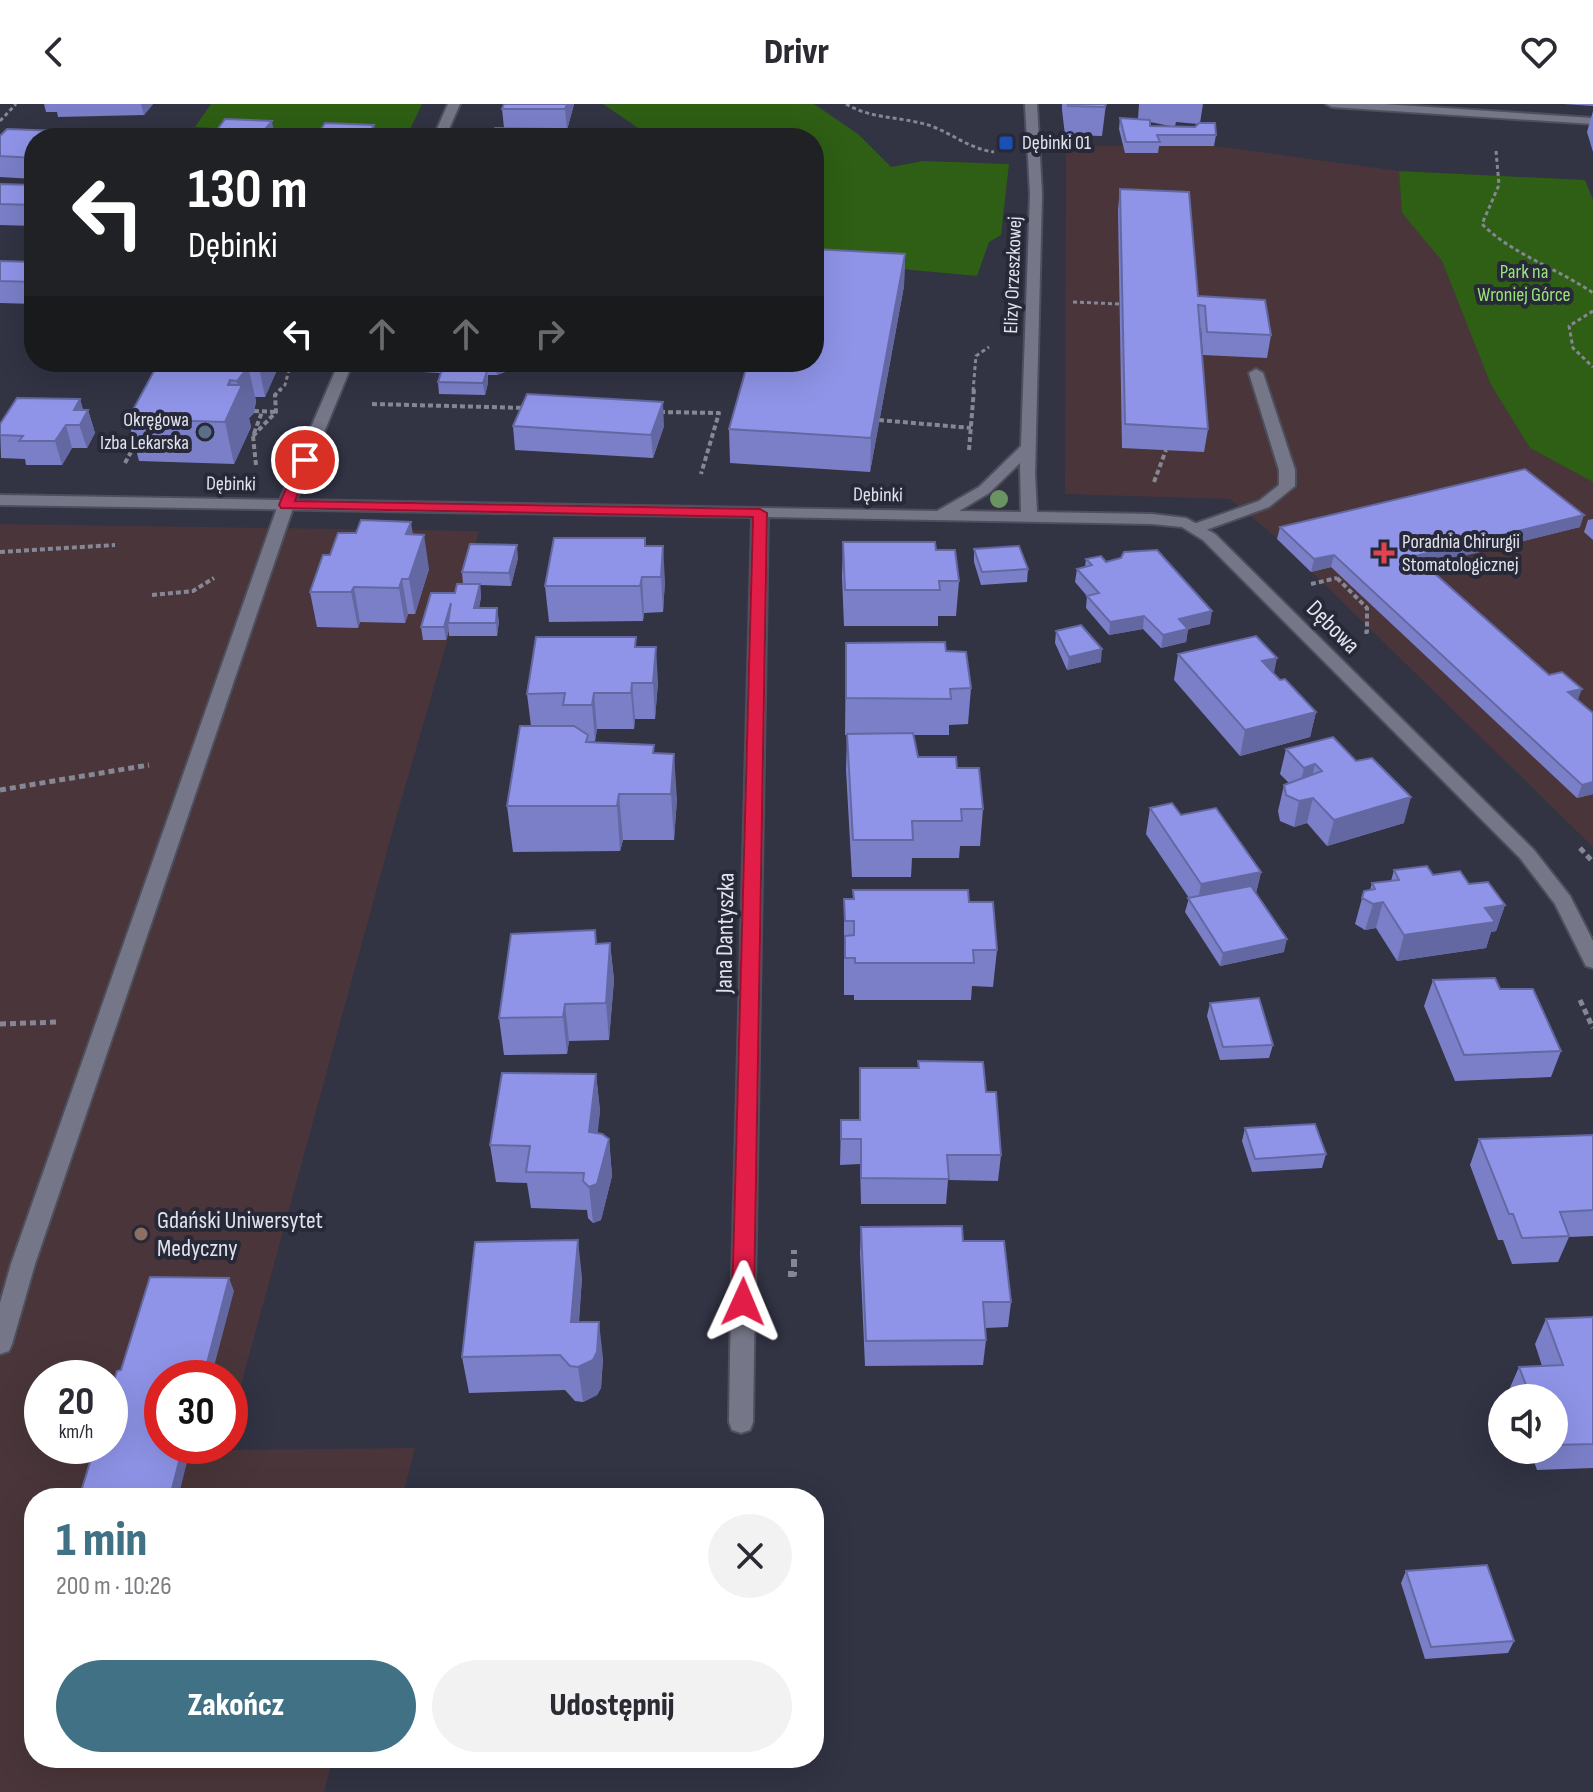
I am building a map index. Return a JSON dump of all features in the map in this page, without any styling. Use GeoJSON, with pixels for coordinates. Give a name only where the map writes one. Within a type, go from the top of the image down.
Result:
{"type":"FeatureCollection","features":[{"type":"Feature","properties":{"kind":"street"},"geometry":{"type":"LineString","coordinates":[[443,128],[454,104]]}},
{"type":"Feature","properties":{"kind":"street","name":"Elizy Orzeszkowej"},"geometry":{"type":"LineString","coordinates":[[1029,517],[1027,448],[1036,194],[1031,104]]}},
{"type":"Feature","properties":{"kind":"street"},"geometry":{"type":"LineString","coordinates":[[1332,104],[1593,121]]}},
{"type":"Feature","properties":{"kind":"street"},"geometry":{"type":"LineString","coordinates":[[0,1344],[23,1264],[286,505],[342,372]]}},
{"type":"Feature","properties":{"kind":"street"},"geometry":{"type":"LineString","coordinates":[[940,516],[1152,519],[1197,528],[1264,504],[1287,486],[1287,470],[1256,373]]}},
{"type":"Feature","properties":{"kind":"street"},"geometry":{"type":"LineString","coordinates":[[940,516],[984,490],[1027,448]]}},
{"type":"Feature","properties":{"kind":"street","name":"Dębinki"},"geometry":{"type":"LineString","coordinates":[[0,500],[940,516]]}},
{"type":"Feature","properties":{"kind":"street","name":"Jana Dantyszka"},"geometry":{"type":"LineString","coordinates":[[741,1422],[760,513]]}},
{"type":"Feature","properties":{"kind":"street","name":"Dębowa"},"geometry":{"type":"LineString","coordinates":[[1197,528],[1527,854],[1563,901],[1593,961]]}},
{"type":"Feature","properties":{"kind":"path"},"geometry":{"type":"LineString","coordinates":[[0,121],[16,104]]}},
{"type":"Feature","properties":{"kind":"path"},"geometry":{"type":"LineString","coordinates":[[846,104],[874,118],[933,126],[974,151]]}},
{"type":"Feature","properties":{"kind":"path"},"geometry":{"type":"LineString","coordinates":[[1487,114],[1501,176],[1497,195],[1481,217],[1482,224],[1502,244],[1562,272],[1593,293]]}},
{"type":"Feature","properties":{"kind":"path"},"geometry":{"type":"LineString","coordinates":[[1086,303],[1120,304]]}},
{"type":"Feature","properties":{"kind":"path"},"geometry":{"type":"LineString","coordinates":[[1593,311],[1569,326],[1573,348],[1593,367]]}},
{"type":"Feature","properties":{"kind":"path"},"geometry":{"type":"LineString","coordinates":[[253,436],[276,412],[275,395],[285,385],[288,372]]}},
{"type":"Feature","properties":{"kind":"path"},"geometry":{"type":"LineString","coordinates":[[390,405],[531,408]]}},
{"type":"Feature","properties":{"kind":"path"},"geometry":{"type":"LineString","coordinates":[[254,411],[274,412]]}},
{"type":"Feature","properties":{"kind":"path"},"geometry":{"type":"LineString","coordinates":[[254,471],[257,460],[253,436],[262,412]]}},
{"type":"Feature","properties":{"kind":"path"},"geometry":{"type":"LineString","coordinates":[[656,412],[719,413],[700,477]]}},
{"type":"Feature","properties":{"kind":"path"},"geometry":{"type":"LineString","coordinates":[[879,420],[971,428]]}},
{"type":"Feature","properties":{"kind":"path"},"geometry":{"type":"LineString","coordinates":[[121,471],[142,432]]}},
{"type":"Feature","properties":{"kind":"path"},"geometry":{"type":"LineString","coordinates":[[1153,485],[1166,450]]}},
{"type":"Feature","properties":{"kind":"path"},"geometry":{"type":"LineString","coordinates":[[1316,582],[1339,577],[1367,608],[1367,632],[1355,632]]}},
{"type":"Feature","properties":{"kind":"path"},"geometry":{"type":"LineString","coordinates":[[0,790],[199,757]]}},
{"type":"Feature","properties":{"kind":"path"},"geometry":{"type":"LineString","coordinates":[[1575,989],[1593,1028]]}},
{"type":"Feature","properties":{"kind":"path"},"geometry":{"type":"LineString","coordinates":[[0,1024],[108,1021]]}},
{"type":"Feature","properties":{"kind":"shaded area"},"geometry":{"type":"Polygon","coordinates":[[[1066,146],[1214,146],[1399,171],[1402,213],[1442,261],[1491,385],[1530,448],[1593,482],[1593,847],[1277,538],[1230,499],[1065,494],[1066,146]]]}},
{"type":"Feature","properties":{"kind":"shaded area","name":"Gdański Uniwersytet Medyczny"},"geometry":{"type":"Polygon","coordinates":[[[0,524],[479,531],[397,815],[248,1360],[144,1360],[144,1464],[248,1464],[248,1450],[415,1448],[405,1488],[24,1488],[24,1768],[330,1768],[324,1792],[0,1792],[0,524]]]}},
{"type":"Feature","properties":{"kind":"green space"},"geometry":{"type":"Polygon","coordinates":[[[211,104],[422,104],[411,128],[195,127],[211,104]]]}},
{"type":"Feature","properties":{"kind":"green space"},"geometry":{"type":"Polygon","coordinates":[[[603,104],[814,104],[858,134],[891,167],[923,161],[1009,164],[1001,235],[989,242],[977,276],[824,262],[824,128],[638,128],[603,104]]]}},
{"type":"Feature","properties":{"kind":"green space","name":"Park na Wroniej Górce"},"geometry":{"type":"Polygon","coordinates":[[[1399,171],[1585,180],[1593,200],[1593,482],[1530,448],[1491,385],[1442,261],[1402,213],[1399,171]]]}},
{"type":"Feature","properties":{"kind":"building"},"geometry":{"type":"Polygon","coordinates":[[[504,104],[567,104],[565,109],[502,109],[504,104]]]}},
{"type":"Feature","properties":{"kind":"building"},"geometry":{"type":"Polygon","coordinates":[[[1068,104],[1106,104],[1105,107],[1068,104]]]}},
{"type":"Feature","properties":{"kind":"building"},"geometry":{"type":"Polygon","coordinates":[[[1120,118],[1150,120],[1150,126],[1195,127],[1199,123],[1215,123],[1216,135],[1157,135],[1160,142],[1126,142],[1120,118]]]}},
{"type":"Feature","properties":{"kind":"building"},"geometry":{"type":"Polygon","coordinates":[[[225,119],[272,121],[266,128],[218,128],[225,119]]]}},
{"type":"Feature","properties":{"kind":"building"},"geometry":{"type":"Polygon","coordinates":[[[325,123],[374,125],[372,128],[322,128],[325,123]]]}},
{"type":"Feature","properties":{"kind":"building"},"geometry":{"type":"Polygon","coordinates":[[[7,129],[24,130],[24,157],[0,156],[0,136],[7,129]]]}},
{"type":"Feature","properties":{"kind":"building"},"geometry":{"type":"Polygon","coordinates":[[[0,184],[24,185],[24,205],[0,204],[0,184]]]}},
{"type":"Feature","properties":{"kind":"building"},"geometry":{"type":"Polygon","coordinates":[[[1120,189],[1189,192],[1198,296],[1265,300],[1271,335],[1207,332],[1205,306],[1198,305],[1208,429],[1125,424],[1120,189]]]}},
{"type":"Feature","properties":{"kind":"building"},"geometry":{"type":"Polygon","coordinates":[[[824,250],[905,254],[871,438],[729,429],[745,372],[824,372],[824,250]]]}},
{"type":"Feature","properties":{"kind":"building"},"geometry":{"type":"Polygon","coordinates":[[[0,261],[24,262],[24,282],[0,281],[0,261]]]}},
{"type":"Feature","properties":{"kind":"building"},"geometry":{"type":"Polygon","coordinates":[[[154,372],[244,372],[237,381],[230,380],[228,385],[242,385],[225,422],[128,419],[154,372]]]}},
{"type":"Feature","properties":{"kind":"building"},"geometry":{"type":"Polygon","coordinates":[[[441,372],[487,372],[483,383],[438,382],[441,372]]]}},
{"type":"Feature","properties":{"kind":"building"},"geometry":{"type":"Polygon","coordinates":[[[527,394],[663,402],[651,435],[513,426],[527,394]]]}},
{"type":"Feature","properties":{"kind":"building"},"geometry":{"type":"Polygon","coordinates":[[[17,398],[80,399],[74,410],[88,410],[80,425],[66,425],[55,441],[19,441],[23,436],[0,435],[0,424],[17,398]]]}},
{"type":"Feature","properties":{"kind":"building"},"geometry":{"type":"Polygon","coordinates":[[[1525,469],[1584,515],[1415,556],[1549,675],[1562,672],[1582,689],[1568,692],[1593,713],[1593,782],[1582,785],[1334,555],[1314,559],[1280,527],[1525,469]]]}},
{"type":"Feature","properties":{"kind":"building"},"geometry":{"type":"Polygon","coordinates":[[[361,520],[411,522],[406,534],[424,535],[409,579],[402,579],[399,588],[354,587],[351,592],[310,592],[323,555],[330,555],[338,533],[356,533],[361,520]]]}},
{"type":"Feature","properties":{"kind":"building"},"geometry":{"type":"Polygon","coordinates":[[[554,538],[645,538],[645,546],[663,546],[661,577],[642,577],[640,586],[545,586],[554,538]]]}},
{"type":"Feature","properties":{"kind":"building"},"geometry":{"type":"Polygon","coordinates":[[[843,542],[935,542],[936,550],[955,550],[959,581],[939,581],[940,590],[845,590],[843,542]]]}},
{"type":"Feature","properties":{"kind":"building"},"geometry":{"type":"Polygon","coordinates":[[[470,544],[517,545],[509,573],[462,572],[470,544]]]}},
{"type":"Feature","properties":{"kind":"building"},"geometry":{"type":"Polygon","coordinates":[[[1019,546],[1028,569],[982,572],[974,549],[1019,546]]]}},
{"type":"Feature","properties":{"kind":"building"},"geometry":{"type":"Polygon","coordinates":[[[1157,550],[1212,611],[1179,619],[1188,629],[1163,635],[1144,616],[1110,622],[1087,596],[1099,593],[1077,569],[1092,565],[1086,559],[1101,556],[1106,562],[1121,558],[1124,552],[1157,550]]]}},
{"type":"Feature","properties":{"kind":"building"},"geometry":{"type":"Polygon","coordinates":[[[457,584],[480,584],[474,608],[497,608],[496,623],[448,623],[451,603],[444,627],[421,627],[431,593],[455,593],[457,584]]]}},
{"type":"Feature","properties":{"kind":"building"},"geometry":{"type":"Polygon","coordinates":[[[1081,625],[1102,649],[1069,657],[1056,631],[1081,625]]]}},
{"type":"Feature","properties":{"kind":"building"},"geometry":{"type":"Polygon","coordinates":[[[1256,636],[1277,658],[1262,661],[1280,680],[1285,679],[1316,712],[1245,730],[1178,654],[1256,636]]]}},
{"type":"Feature","properties":{"kind":"building"},"geometry":{"type":"Polygon","coordinates":[[[536,637],[636,637],[635,647],[656,647],[653,683],[632,683],[631,693],[594,693],[592,705],[563,705],[565,693],[527,694],[536,637]]]}},
{"type":"Feature","properties":{"kind":"building"},"geometry":{"type":"Polygon","coordinates":[[[945,642],[946,651],[966,652],[971,688],[950,689],[951,699],[846,698],[846,643],[945,642]]]}},
{"type":"Feature","properties":{"kind":"building"},"geometry":{"type":"Polygon","coordinates":[[[520,726],[574,726],[588,735],[586,742],[654,745],[653,753],[674,754],[671,794],[619,794],[617,806],[507,806],[520,726]]]}},
{"type":"Feature","properties":{"kind":"building"},"geometry":{"type":"Polygon","coordinates":[[[913,733],[918,757],[956,757],[957,768],[979,768],[983,809],[961,809],[962,821],[912,821],[913,840],[853,840],[847,734],[913,733]]]}},
{"type":"Feature","properties":{"kind":"building"},"geometry":{"type":"Polygon","coordinates":[[[1333,737],[1356,761],[1372,758],[1411,797],[1334,820],[1313,798],[1299,801],[1286,795],[1284,785],[1322,771],[1315,764],[1304,768],[1286,749],[1333,737]]]}},
{"type":"Feature","properties":{"kind":"building"},"geometry":{"type":"Polygon","coordinates":[[[1172,803],[1181,815],[1216,808],[1261,872],[1201,884],[1150,808],[1172,803]]]}},
{"type":"Feature","properties":{"kind":"building"},"geometry":{"type":"Polygon","coordinates":[[[1427,866],[1433,875],[1460,871],[1469,884],[1488,882],[1505,905],[1485,908],[1495,922],[1404,935],[1383,902],[1373,904],[1362,898],[1364,891],[1375,889],[1372,883],[1399,880],[1394,870],[1427,866]]]}},
{"type":"Feature","properties":{"kind":"building"},"geometry":{"type":"Polygon","coordinates":[[[1251,886],[1287,939],[1223,953],[1188,898],[1251,886]]]}},
{"type":"Feature","properties":{"kind":"building"},"geometry":{"type":"Polygon","coordinates":[[[853,890],[968,890],[969,902],[993,902],[997,950],[973,950],[974,963],[855,963],[855,958],[845,958],[845,936],[854,935],[854,921],[845,921],[844,899],[854,899],[853,890]]]}},
{"type":"Feature","properties":{"kind":"building"},"geometry":{"type":"Polygon","coordinates":[[[595,930],[596,944],[610,943],[606,1003],[565,1004],[563,1017],[499,1018],[511,934],[595,930]]]}},
{"type":"Feature","properties":{"kind":"building"},"geometry":{"type":"Polygon","coordinates":[[[1495,978],[1500,989],[1533,989],[1561,1051],[1464,1055],[1433,980],[1495,978]]]}},
{"type":"Feature","properties":{"kind":"building"},"geometry":{"type":"Polygon","coordinates":[[[1259,998],[1273,1045],[1223,1047],[1210,1003],[1259,998]]]}},
{"type":"Feature","properties":{"kind":"building"},"geometry":{"type":"Polygon","coordinates":[[[918,1061],[983,1062],[986,1092],[996,1092],[1001,1155],[947,1155],[949,1179],[861,1178],[861,1139],[841,1139],[841,1120],[860,1120],[860,1068],[919,1068],[918,1061]]]}},
{"type":"Feature","properties":{"kind":"building"},"geometry":{"type":"Polygon","coordinates":[[[502,1073],[596,1074],[589,1132],[602,1134],[609,1139],[597,1184],[589,1187],[583,1181],[584,1173],[526,1172],[530,1146],[490,1145],[502,1073]]]}},
{"type":"Feature","properties":{"kind":"building"},"geometry":{"type":"Polygon","coordinates":[[[1315,1124],[1326,1154],[1255,1159],[1245,1128],[1315,1124]]]}},
{"type":"Feature","properties":{"kind":"building"},"geometry":{"type":"Polygon","coordinates":[[[1593,1135],[1593,1210],[1560,1212],[1569,1236],[1522,1238],[1479,1139],[1593,1135]]]}},
{"type":"Feature","properties":{"kind":"building"},"geometry":{"type":"Polygon","coordinates":[[[962,1226],[963,1241],[1004,1241],[1011,1302],[983,1302],[986,1340],[866,1341],[861,1227],[962,1226]]]}},
{"type":"Feature","properties":{"kind":"building"},"geometry":{"type":"Polygon","coordinates":[[[578,1240],[571,1322],[599,1322],[597,1352],[593,1360],[578,1367],[570,1366],[560,1355],[462,1357],[475,1242],[578,1240]]]}},
{"type":"Feature","properties":{"kind":"building"},"geometry":{"type":"Polygon","coordinates":[[[150,1277],[229,1278],[208,1360],[144,1360],[144,1464],[178,1464],[172,1488],[82,1488],[89,1464],[128,1464],[128,1360],[124,1360],[150,1277]]]}},
{"type":"Feature","properties":{"kind":"building"},"geometry":{"type":"Polygon","coordinates":[[[1593,1317],[1593,1444],[1568,1445],[1568,1384],[1526,1384],[1519,1367],[1563,1365],[1546,1319],[1593,1317]]]}},
{"type":"Feature","properties":{"kind":"building"},"geometry":{"type":"Polygon","coordinates":[[[1487,1565],[1514,1641],[1431,1647],[1406,1571],[1487,1565]]]}},
{"type":"Feature","properties":{"kind":"place","name":"Dębinki 01"},"geometry":{"type":"Point","coordinates":[1006,143]}},
{"type":"Feature","properties":{"kind":"place","name":"Okręgowa Izba Lekarska"},"geometry":{"type":"Point","coordinates":[205,432]}},
{"type":"Feature","properties":{"kind":"place","name":"Poradnia Chirurgii Stomatologicznej"},"geometry":{"type":"Point","coordinates":[1384,553]}},
{"type":"Feature","properties":{"kind":"place","name":"Gdański Uniwersytet Medyczny"},"geometry":{"type":"Point","coordinates":[141,1234]}},
{"type":"Feature","properties":{"kind":"route"},"geometry":{"type":"LineString","coordinates":[[305,460],[286,505],[760,513],[743,1302]]}}]}
